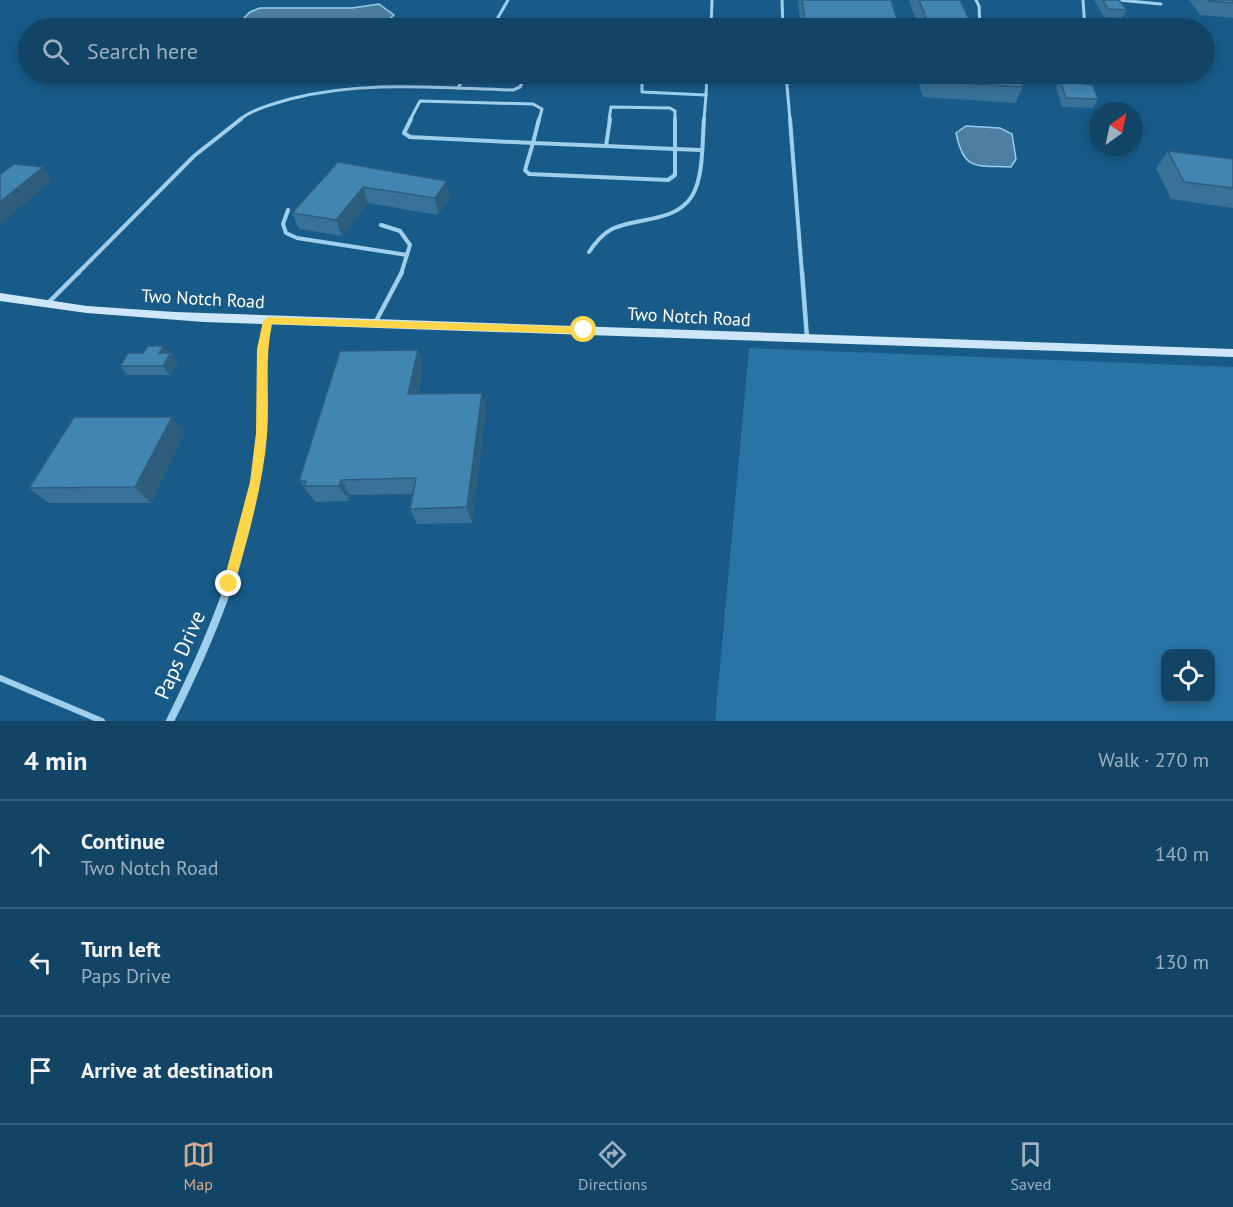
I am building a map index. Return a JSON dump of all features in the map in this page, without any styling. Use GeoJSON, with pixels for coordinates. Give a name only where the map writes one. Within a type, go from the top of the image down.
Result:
{"type":"FeatureCollection","features":[{"type":"Feature","properties":{"kind":"street","name":"Two Notch Road"},"geometry":{"type":"LineString","coordinates":[[0,297],[45,306],[121,314],[268,321],[1233,353]]}},
{"type":"Feature","properties":{"kind":"street","name":"Paps Drive"},"geometry":{"type":"LineString","coordinates":[[170,721],[214,624],[229,584],[245,527],[256,482],[261,447],[262,349],[268,321]]}},
{"type":"Feature","properties":{"kind":"lane"},"geometry":{"type":"LineString","coordinates":[[498,18],[508,0]]}},
{"type":"Feature","properties":{"kind":"lane"},"geometry":{"type":"LineString","coordinates":[[711,18],[712,0]]}},
{"type":"Feature","properties":{"kind":"lane"},"geometry":{"type":"LineString","coordinates":[[782,0],[783,18]]}},
{"type":"Feature","properties":{"kind":"lane"},"geometry":{"type":"LineString","coordinates":[[975,0],[979,6],[980,18]]}},
{"type":"Feature","properties":{"kind":"lane"},"geometry":{"type":"LineString","coordinates":[[1083,0],[1084,18]]}},
{"type":"Feature","properties":{"kind":"lane"},"geometry":{"type":"LineString","coordinates":[[1118,0],[1161,4]]}},
{"type":"Feature","properties":{"kind":"lane"},"geometry":{"type":"LineString","coordinates":[[458,88],[460,84]]}},
{"type":"Feature","properties":{"kind":"lane"},"geometry":{"type":"LineString","coordinates":[[45,306],[194,156],[246,116],[276,103],[322,91],[368,86],[513,90],[522,84]]}},
{"type":"Feature","properties":{"kind":"lane"},"geometry":{"type":"LineString","coordinates":[[641,84],[640,89],[646,93],[706,95]]}},
{"type":"Feature","properties":{"kind":"lane"},"geometry":{"type":"LineString","coordinates":[[589,252],[598,239],[612,229],[677,211],[692,196],[696,182],[707,84]]}},
{"type":"Feature","properties":{"kind":"lane"},"geometry":{"type":"LineString","coordinates":[[787,84],[807,340]]}},
{"type":"Feature","properties":{"kind":"lane"},"geometry":{"type":"LineString","coordinates":[[427,88],[404,133],[406,135],[532,144],[700,150]]}},
{"type":"Feature","properties":{"kind":"lane"},"geometry":{"type":"LineString","coordinates":[[420,101],[537,105],[542,109],[525,170],[529,174],[604,178],[668,180],[675,175],[675,111],[615,105],[609,109],[606,147]]}},
{"type":"Feature","properties":{"kind":"lane"},"geometry":{"type":"LineString","coordinates":[[288,210],[283,224],[286,233],[297,238],[407,255]]}},
{"type":"Feature","properties":{"kind":"lane"},"geometry":{"type":"LineString","coordinates":[[375,323],[403,270],[410,245],[400,231],[381,225]]}},
{"type":"Feature","properties":{"kind":"lane"},"geometry":{"type":"LineString","coordinates":[[0,678],[102,721]]}},
{"type":"Feature","properties":{"kind":"shaded area"},"geometry":{"type":"Polygon","coordinates":[[[379,4],[394,15],[391,18],[244,18],[250,12],[260,8],[352,8],[379,4]]]}},
{"type":"Feature","properties":{"kind":"shaded area"},"geometry":{"type":"Polygon","coordinates":[[[966,126],[1000,128],[1012,134],[1016,159],[1011,167],[980,166],[968,160],[959,146],[956,133],[966,126]]]}},
{"type":"Feature","properties":{"kind":"shaded area"},"geometry":{"type":"Polygon","coordinates":[[[749,348],[1233,367],[1233,721],[715,721],[749,348]]]}},
{"type":"Feature","properties":{"kind":"building"},"geometry":{"type":"Polygon","coordinates":[[[802,0],[891,0],[897,18],[805,18],[802,0]]]}},
{"type":"Feature","properties":{"kind":"building"},"geometry":{"type":"Polygon","coordinates":[[[919,0],[960,0],[968,18],[926,18],[919,0]]]}},
{"type":"Feature","properties":{"kind":"building"},"geometry":{"type":"Polygon","coordinates":[[[1103,0],[1119,0],[1127,10],[1108,9],[1103,0]]]}},
{"type":"Feature","properties":{"kind":"building"},"geometry":{"type":"Polygon","coordinates":[[[1233,0],[1233,3],[1209,1],[1233,0]]]}},
{"type":"Feature","properties":{"kind":"building"},"geometry":{"type":"Polygon","coordinates":[[[976,84],[1021,84],[1023,87],[976,84]]]}},
{"type":"Feature","properties":{"kind":"building"},"geometry":{"type":"Polygon","coordinates":[[[1061,84],[1093,85],[1098,99],[1066,98],[1061,84]]]}},
{"type":"Feature","properties":{"kind":"building"},"geometry":{"type":"Polygon","coordinates":[[[1168,151],[1233,159],[1233,188],[1184,182],[1168,151]]]}},
{"type":"Feature","properties":{"kind":"building"},"geometry":{"type":"Polygon","coordinates":[[[338,162],[447,181],[435,198],[363,187],[336,220],[292,213],[338,162]]]}},
{"type":"Feature","properties":{"kind":"building"},"geometry":{"type":"Polygon","coordinates":[[[14,164],[43,167],[0,202],[0,175],[14,164]]]}},
{"type":"Feature","properties":{"kind":"building"},"geometry":{"type":"Polygon","coordinates":[[[148,346],[164,346],[159,353],[171,353],[163,366],[120,366],[128,353],[143,353],[148,346]]]}},
{"type":"Feature","properties":{"kind":"building"},"geometry":{"type":"Polygon","coordinates":[[[418,350],[408,394],[482,393],[467,507],[410,509],[416,478],[341,480],[339,486],[304,486],[306,481],[299,481],[340,351],[418,350]]]}},
{"type":"Feature","properties":{"kind":"building"},"geometry":{"type":"Polygon","coordinates":[[[74,417],[172,417],[135,487],[29,488],[74,417]]]}},
{"type":"Feature","properties":{"kind":"route"},"geometry":{"type":"LineString","coordinates":[[229,584],[256,482],[262,433],[262,349],[268,321],[584,330]]}}]}
